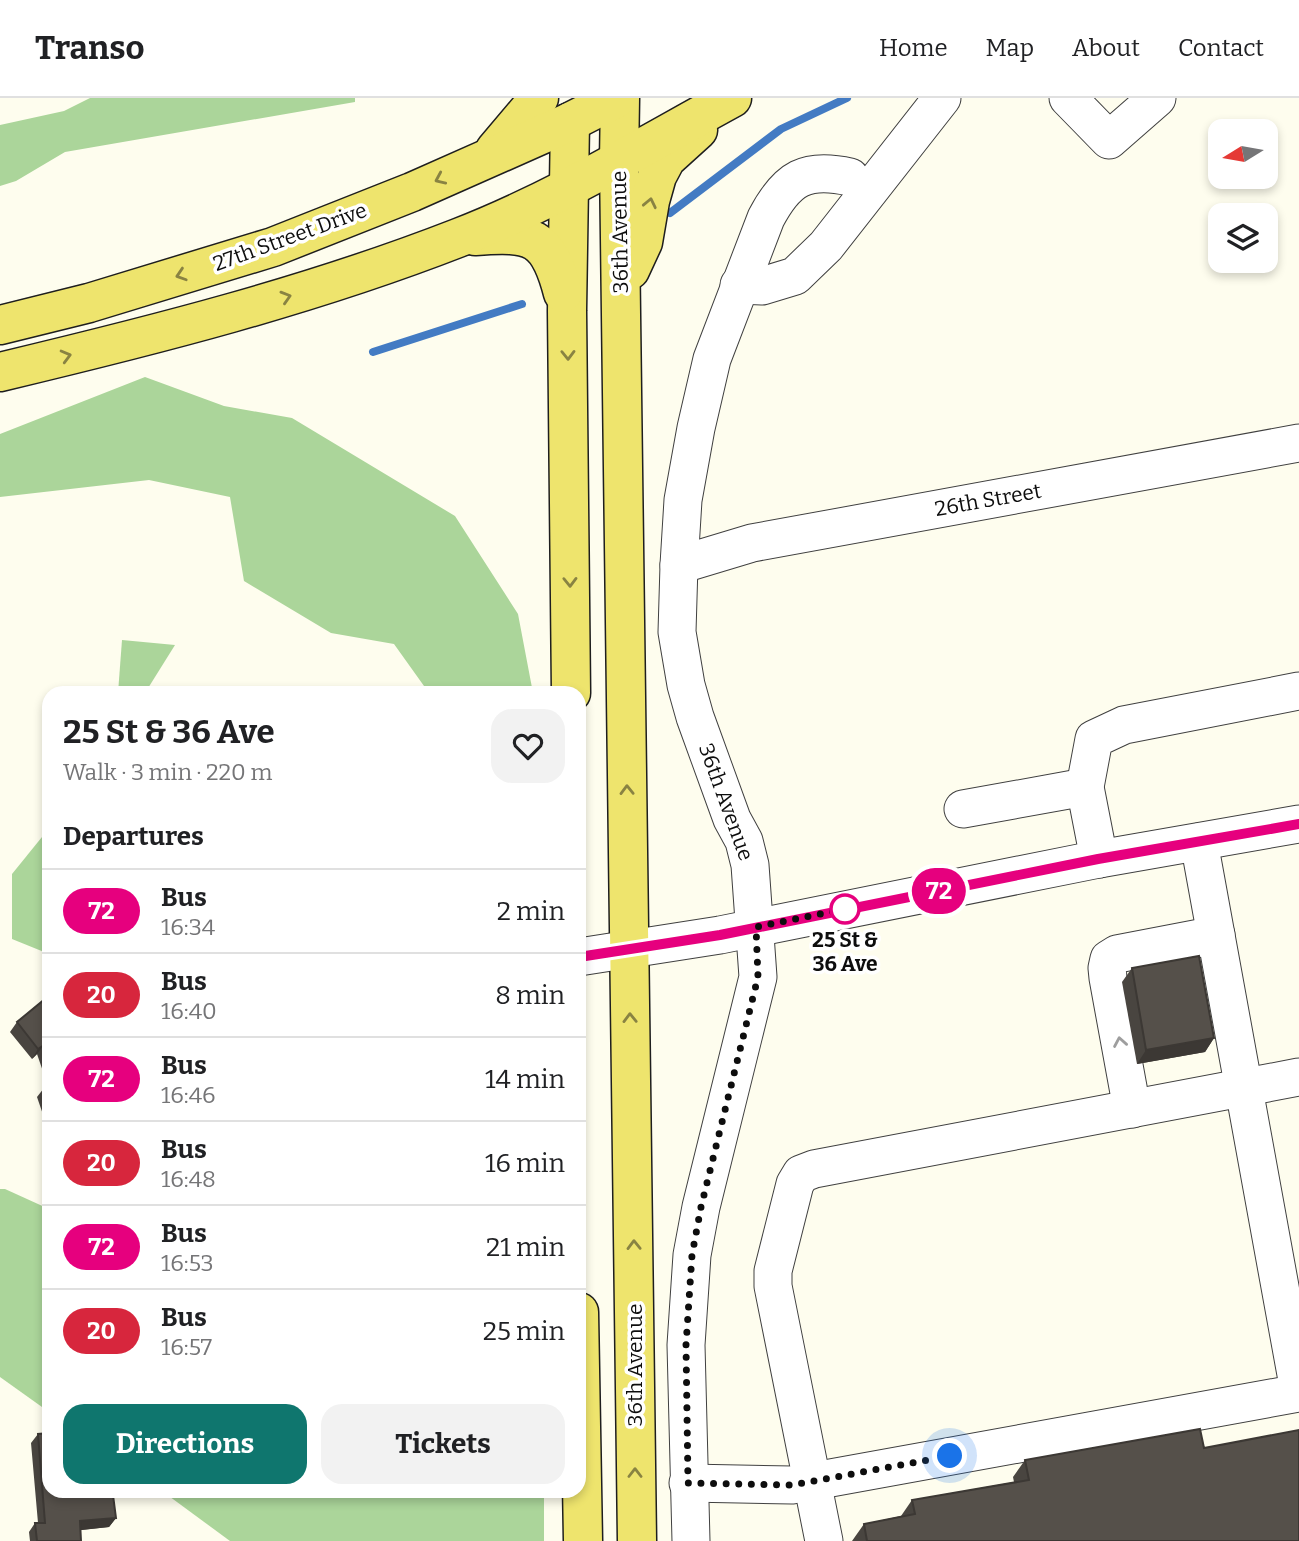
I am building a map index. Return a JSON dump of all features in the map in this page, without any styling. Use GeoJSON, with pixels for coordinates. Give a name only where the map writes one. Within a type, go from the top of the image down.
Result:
{"type":"FeatureCollection","features":[{"type":"Feature","properties":{"kind":"main road"},"geometry":{"type":"LineString","coordinates":[[486,159],[539,98]]}},
{"type":"Feature","properties":{"kind":"main road","name":"27th Street Drive"},"geometry":{"type":"LineString","coordinates":[[0,325],[89,303],[273,247],[412,192],[486,159],[570,110],[618,98]]}},
{"type":"Feature","properties":{"kind":"main road","name":"36th Avenue"},"geometry":{"type":"LineString","coordinates":[[618,98],[637,1541]]}},
{"type":"Feature","properties":{"kind":"main road"},"geometry":{"type":"LineString","coordinates":[[0,372],[246,310],[341,280],[459,237],[568,188],[732,98]]}},
{"type":"Feature","properties":{"kind":"main road"},"geometry":{"type":"LineString","coordinates":[[621,291],[643,243],[650,201],[657,176],[666,159],[732,98]]}},
{"type":"Feature","properties":{"kind":"main road"},"geometry":{"type":"LineString","coordinates":[[570,110],[567,311],[571,686]]}},
{"type":"Feature","properties":{"kind":"main road"},"geometry":{"type":"LineString","coordinates":[[459,237],[512,234],[525,236],[535,242],[546,251],[555,265],[567,311]]}},
{"type":"Feature","properties":{"kind":"main road"},"geometry":{"type":"LineString","coordinates":[[582,1498],[583,1541]]}},
{"type":"Feature","properties":{"kind":"street"},"geometry":{"type":"LineString","coordinates":[[739,285],[762,286],[795,276],[826,246],[942,98]]}},
{"type":"Feature","properties":{"kind":"street"},"geometry":{"type":"LineString","coordinates":[[1068,98],[1109,140],[1157,98]]}},
{"type":"Feature","properties":{"kind":"street","name":"36th Avenue"},"geometry":{"type":"LineString","coordinates":[[691,1541],[686,1345],[692,1255],[701,1207],[758,977],[750,865],[744,841],[732,819],[695,717],[677,632],[683,500],[712,359],[739,285],[776,198],[807,174],[826,171],[850,177]]}},
{"type":"Feature","properties":{"kind":"street","name":"26th Street"},"geometry":{"type":"LineString","coordinates":[[678,565],[752,543],[1299,443]]}},
{"type":"Feature","properties":{"kind":"street"},"geometry":{"type":"LineString","coordinates":[[1098,859],[1085,787],[1094,739],[1124,725],[1299,691]]}},
{"type":"Feature","properties":{"kind":"street"},"geometry":{"type":"LineString","coordinates":[[963,809],[1085,787]]}},
{"type":"Feature","properties":{"kind":"street"},"geometry":{"type":"LineString","coordinates":[[586,956],[720,935],[1098,859],[1299,824]]}},
{"type":"Feature","properties":{"kind":"street"},"geometry":{"type":"LineString","coordinates":[[688,1483],[792,1485],[1299,1392],[1199,842]]}},
{"type":"Feature","properties":{"kind":"street"},"geometry":{"type":"LineString","coordinates":[[1132,1109],[1108,978],[1109,960],[1118,954],[1216,934]]}},
{"type":"Feature","properties":{"kind":"street"},"geometry":{"type":"LineString","coordinates":[[824,1541],[773,1286],[773,1271],[785,1221],[795,1184],[801,1174],[814,1169],[1299,1077]]}},
{"type":"Feature","properties":{"kind":"green space"},"geometry":{"type":"Polygon","coordinates":[[[90,98],[355,98],[355,102],[65,152],[16,181],[0,186],[0,125],[64,111],[90,98]]]}},
{"type":"Feature","properties":{"kind":"green space"},"geometry":{"type":"Polygon","coordinates":[[[145,377],[224,406],[292,418],[455,516],[518,614],[532,686],[424,686],[394,644],[331,633],[244,581],[230,497],[149,480],[0,497],[0,434],[145,377]]]}},
{"type":"Feature","properties":{"kind":"green space"},"geometry":{"type":"Polygon","coordinates":[[[122,640],[175,645],[149,686],[119,686],[122,640]]]}},
{"type":"Feature","properties":{"kind":"green space"},"geometry":{"type":"Polygon","coordinates":[[[42,837],[42,951],[12,939],[12,874],[42,837]]]}},
{"type":"Feature","properties":{"kind":"green space"},"geometry":{"type":"Polygon","coordinates":[[[0,1189],[5,1189],[42,1206],[42,1407],[0,1377],[0,1189]]]}},
{"type":"Feature","properties":{"kind":"green space"},"geometry":{"type":"Polygon","coordinates":[[[172,1498],[544,1498],[544,1541],[230,1541],[172,1498]]]}},
{"type":"Feature","properties":{"kind":"building"},"geometry":{"type":"Polygon","coordinates":[[[1199,956],[1214,1038],[1146,1050],[1132,968],[1199,956]]]}},
{"type":"Feature","properties":{"kind":"building"},"geometry":{"type":"Polygon","coordinates":[[[42,1001],[42,1046],[38,1049],[17,1022],[42,1001]]]}},
{"type":"Feature","properties":{"kind":"building"},"geometry":{"type":"Polygon","coordinates":[[[1200,1429],[1204,1448],[1299,1430],[1299,1541],[867,1541],[864,1524],[915,1514],[912,1500],[1029,1480],[1025,1460],[1200,1429]]]}},
{"type":"Feature","properties":{"kind":"building"},"geometry":{"type":"Polygon","coordinates":[[[38,1434],[42,1434],[42,1485],[38,1434]]]}},
{"type":"Feature","properties":{"kind":"building"},"geometry":{"type":"Polygon","coordinates":[[[43,1498],[113,1498],[116,1518],[80,1521],[81,1541],[37,1541],[35,1523],[45,1523],[43,1498]]]}},
{"type":"Feature","properties":{"kind":"waterway"},"geometry":{"type":"LineString","coordinates":[[670,213],[781,129],[847,98]]}},
{"type":"Feature","properties":{"kind":"waterway"},"geometry":{"type":"LineString","coordinates":[[373,352],[522,304]]}},
{"type":"Feature","properties":{"kind":"bus line","name":"72"},"geometry":{"type":"LineString","coordinates":[[586,956],[720,935],[1098,859],[1299,824]]}},
{"type":"Feature","properties":{"kind":"place","name":"25 St & 36 Ave"},"geometry":{"type":"Point","coordinates":[845,909]}},
{"type":"Feature","properties":{"kind":"route"},"geometry":{"type":"LineString","coordinates":[[845,909],[756,927],[758,977],[701,1207],[692,1255],[687,1297],[686,1345],[688,1483],[792,1485],[950,1456]]}}]}
